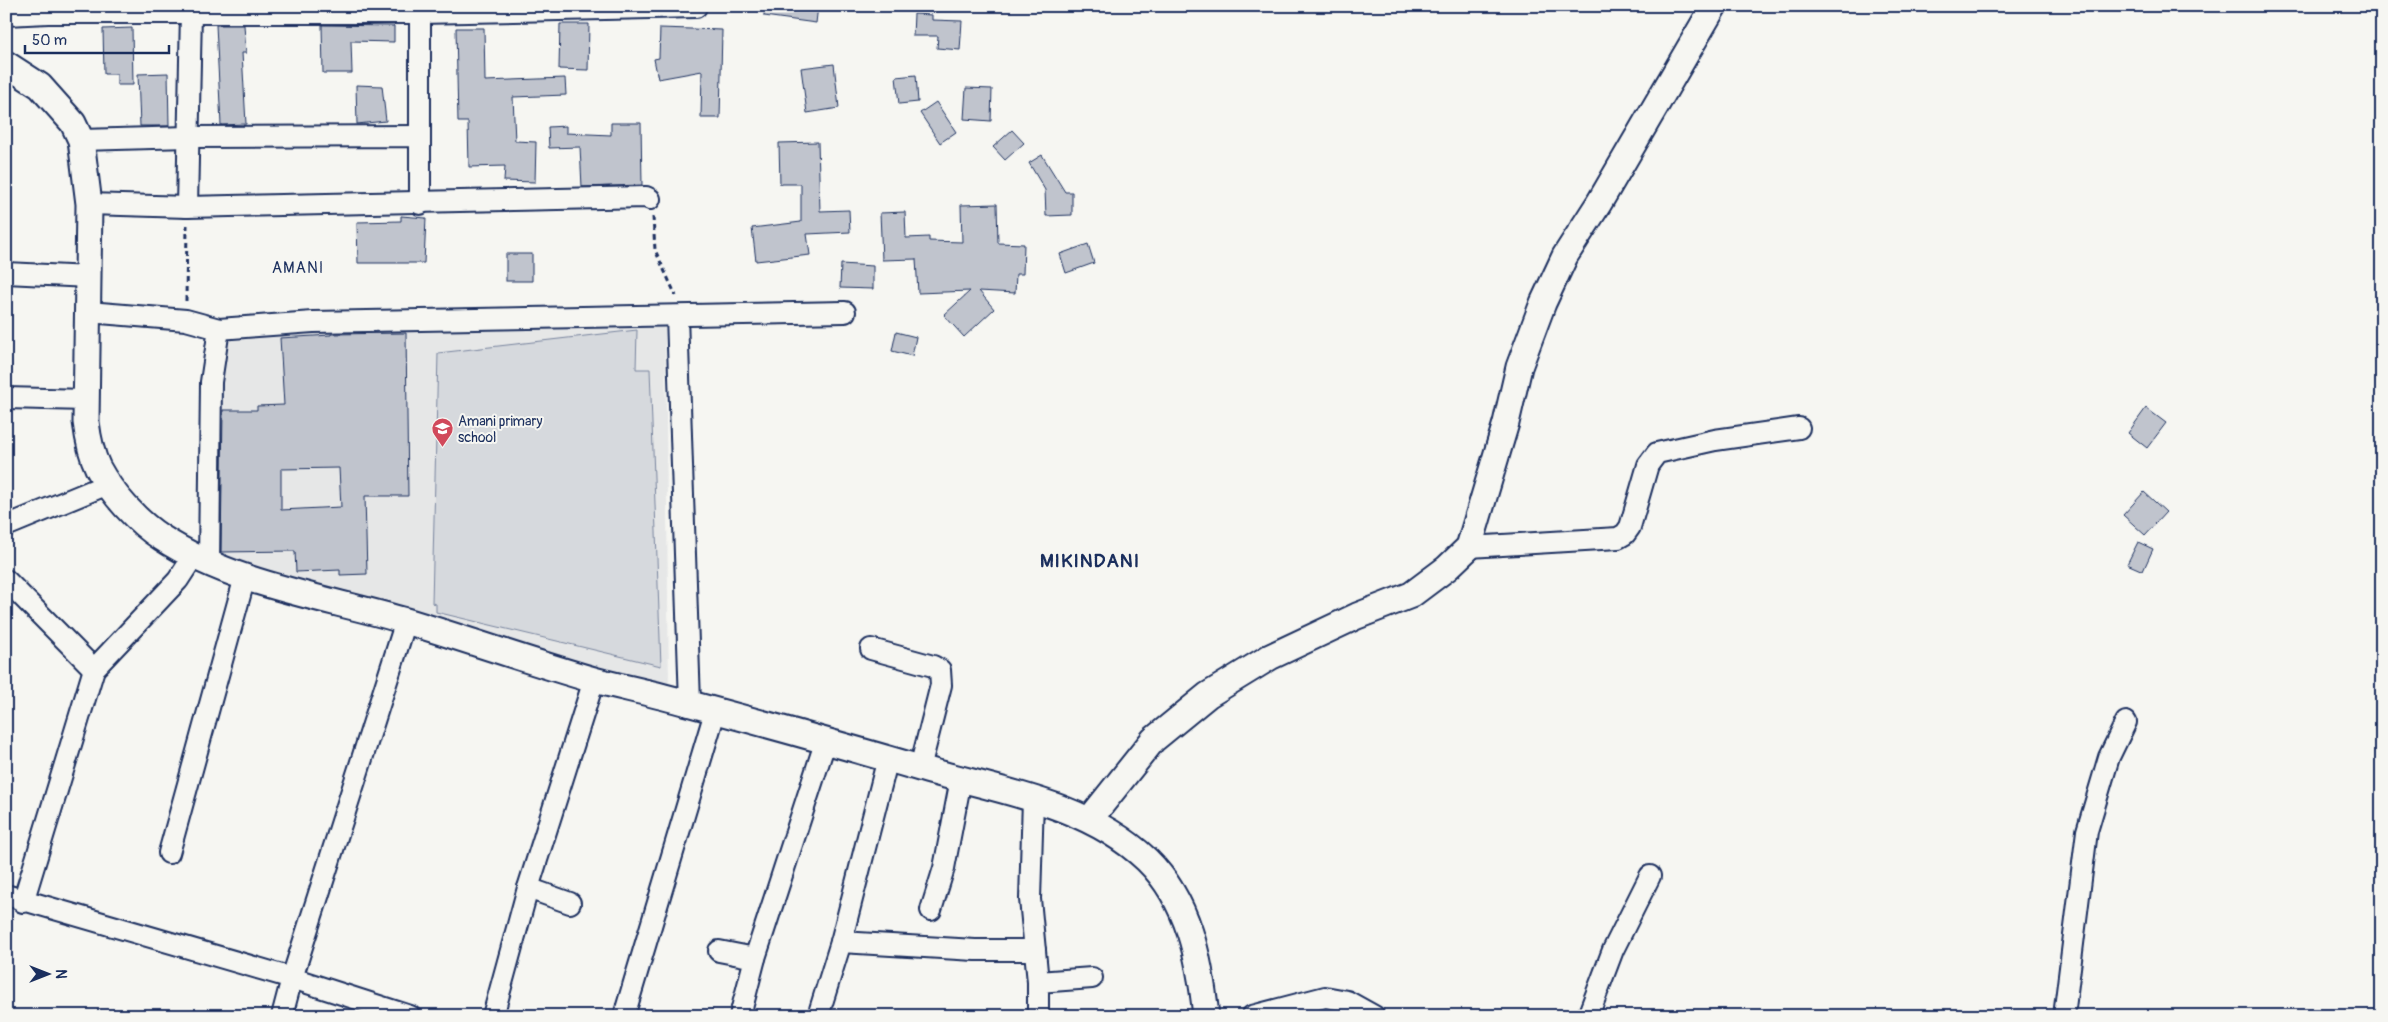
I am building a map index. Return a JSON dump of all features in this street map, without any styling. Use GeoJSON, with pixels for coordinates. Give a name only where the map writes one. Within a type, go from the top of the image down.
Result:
{"type":"FeatureCollection","features":[{"type":"Feature","properties":{"kind":"street"},"geometry":{"type":"LineString","coordinates":[[1090,819],[1153,740],[1208,696],[1270,657],[1357,616],[1410,595],[1434,578],[1469,547],[1503,432],[1519,367],[1543,303],[1565,256],[1599,203],[1714,6]]}},
{"type":"Feature","properties":{"kind":"street"},"geometry":{"type":"LineString","coordinates":[[6,15],[126,10],[191,12],[696,7]]}},
{"type":"Feature","properties":{"kind":"street"},"geometry":{"type":"LineString","coordinates":[[420,9],[420,204]]}},
{"type":"Feature","properties":{"kind":"street"},"geometry":{"type":"LineString","coordinates":[[187,207],[191,12]]}},
{"type":"Feature","properties":{"kind":"street"},"geometry":{"type":"LineString","coordinates":[[6,64],[40,86],[73,123],[81,140],[89,204],[86,422],[90,444],[97,466],[108,484],[130,511],[158,536],[201,561],[245,577],[406,621],[594,680],[690,703],[715,712],[826,740],[1034,800],[1090,819],[1122,839],[1149,862],[1174,893],[1191,932],[1202,974],[1206,1016]]}},
{"type":"Feature","properties":{"kind":"street"},"geometry":{"type":"LineString","coordinates":[[81,140],[188,137],[420,136]]}},
{"type":"Feature","properties":{"kind":"street"},"geometry":{"type":"LineString","coordinates":[[89,204],[187,207],[420,204],[646,197],[650,199]]}},
{"type":"Feature","properties":{"kind":"street"},"geometry":{"type":"LineString","coordinates":[[6,273],[89,277]]}},
{"type":"Feature","properties":{"kind":"street"},"geometry":{"type":"LineString","coordinates":[[88,312],[186,320],[219,329],[313,322],[845,312]]}},
{"type":"Feature","properties":{"kind":"street"},"geometry":{"type":"LineString","coordinates":[[677,316],[690,703]]}},
{"type":"Feature","properties":{"kind":"street"},"geometry":{"type":"LineString","coordinates":[[219,329],[211,382],[201,561],[178,580],[94,669],[15,898],[292,978],[410,1016]]}},
{"type":"Feature","properties":{"kind":"street"},"geometry":{"type":"LineString","coordinates":[[6,398],[86,400]]}},
{"type":"Feature","properties":{"kind":"street"},"geometry":{"type":"LineString","coordinates":[[1469,547],[1618,538],[1625,534],[1630,527],[1648,465],[1657,453],[1715,440],[1799,428]]}},
{"type":"Feature","properties":{"kind":"street"},"geometry":{"type":"LineString","coordinates":[[6,526],[108,484]]}},
{"type":"Feature","properties":{"kind":"street"},"geometry":{"type":"LineString","coordinates":[[169,853],[245,577]]}},
{"type":"Feature","properties":{"kind":"street"},"geometry":{"type":"LineString","coordinates":[[6,580],[94,669]]}},
{"type":"Feature","properties":{"kind":"street"},"geometry":{"type":"LineString","coordinates":[[282,1016],[292,978],[406,621]]}},
{"type":"Feature","properties":{"kind":"street"},"geometry":{"type":"LineString","coordinates":[[871,649],[933,666],[940,670],[941,685],[920,768]]}},
{"type":"Feature","properties":{"kind":"street"},"geometry":{"type":"LineString","coordinates":[[493,1016],[528,888],[594,680]]}},
{"type":"Feature","properties":{"kind":"street"},"geometry":{"type":"LineString","coordinates":[[624,1016],[715,712]]}},
{"type":"Feature","properties":{"kind":"street"},"geometry":{"type":"LineString","coordinates":[[2064,1016],[2087,831],[2109,757],[2126,722]]}},
{"type":"Feature","properties":{"kind":"street"},"geometry":{"type":"LineString","coordinates":[[740,1016],[755,958],[826,740]]}},
{"type":"Feature","properties":{"kind":"street"},"geometry":{"type":"LineString","coordinates":[[818,1016],[842,942],[888,758]]}},
{"type":"Feature","properties":{"kind":"street"},"geometry":{"type":"LineString","coordinates":[[932,910],[944,868],[961,779]]}},
{"type":"Feature","properties":{"kind":"street"},"geometry":{"type":"LineString","coordinates":[[1034,800],[1030,899],[1038,982],[1038,1016]]}},
{"type":"Feature","properties":{"kind":"street"},"geometry":{"type":"LineString","coordinates":[[1588,1016],[1613,950],[1650,876]]}},
{"type":"Feature","properties":{"kind":"street"},"geometry":{"type":"LineString","coordinates":[[528,888],[570,903]]}},
{"type":"Feature","properties":{"kind":"street"},"geometry":{"type":"LineString","coordinates":[[842,942],[975,950],[1035,950]]}},
{"type":"Feature","properties":{"kind":"street"},"geometry":{"type":"LineString","coordinates":[[719,951],[755,958]]}},
{"type":"Feature","properties":{"kind":"street"},"geometry":{"type":"LineString","coordinates":[[1038,982],[1092,978]]}},
{"type":"Feature","properties":{"kind":"street"},"geometry":{"type":"LineString","coordinates":[[1252,1016],[1325,997],[1346,1001],[1374,1016]]}},
{"type":"Feature","properties":{"kind":"path"},"geometry":{"type":"LineString","coordinates":[[650,199],[655,224],[655,250],[677,297],[677,316]]}},
{"type":"Feature","properties":{"kind":"path"},"geometry":{"type":"LineString","coordinates":[[186,320],[187,207]]}},
{"type":"Feature","properties":{"kind":"shaded area","name":"Amani primary school"},"geometry":{"type":"Polygon","coordinates":[[[665,323],[669,689],[213,562],[222,335],[258,330],[665,323]]]}},
{"type":"Feature","properties":{"kind":"shaded area"},"geometry":{"type":"Polygon","coordinates":[[[637,330],[636,369],[650,369],[661,666],[436,612],[436,604],[432,603],[438,353],[637,330]]]}},
{"type":"Feature","properties":{"kind":"building"},"geometry":{"type":"Polygon","coordinates":[[[764,6],[818,6],[816,23],[764,16],[764,6]]]}},
{"type":"Feature","properties":{"kind":"building"},"geometry":{"type":"Polygon","coordinates":[[[914,14],[932,15],[932,20],[962,21],[960,50],[937,48],[938,36],[913,36],[914,14]]]}},
{"type":"Feature","properties":{"kind":"building"},"geometry":{"type":"Polygon","coordinates":[[[560,24],[589,24],[588,70],[559,69],[560,24]]]}},
{"type":"Feature","properties":{"kind":"building"},"geometry":{"type":"Polygon","coordinates":[[[216,25],[244,25],[246,53],[242,53],[246,124],[221,125],[216,25]]]}},
{"type":"Feature","properties":{"kind":"building"},"geometry":{"type":"Polygon","coordinates":[[[322,25],[394,26],[394,42],[351,41],[352,73],[323,73],[322,25]]]}},
{"type":"Feature","properties":{"kind":"building"},"geometry":{"type":"Polygon","coordinates":[[[132,28],[133,85],[117,85],[117,74],[104,74],[103,29],[132,28]]]}},
{"type":"Feature","properties":{"kind":"building"},"geometry":{"type":"Polygon","coordinates":[[[456,28],[484,28],[485,81],[565,78],[566,95],[513,97],[515,141],[536,142],[535,182],[504,181],[505,166],[469,167],[468,122],[458,122],[456,28]]]}},
{"type":"Feature","properties":{"kind":"building"},"geometry":{"type":"Polygon","coordinates":[[[660,28],[722,30],[720,118],[701,118],[702,71],[658,79],[654,59],[659,58],[660,28]]]}},
{"type":"Feature","properties":{"kind":"building"},"geometry":{"type":"Polygon","coordinates":[[[834,64],[839,108],[807,113],[801,68],[834,64]]]}},
{"type":"Feature","properties":{"kind":"building"},"geometry":{"type":"Polygon","coordinates":[[[168,73],[169,126],[140,126],[138,74],[168,73]]]}},
{"type":"Feature","properties":{"kind":"building"},"geometry":{"type":"Polygon","coordinates":[[[916,75],[918,102],[899,104],[896,77],[916,75]]]}},
{"type":"Feature","properties":{"kind":"building"},"geometry":{"type":"Polygon","coordinates":[[[356,85],[382,86],[386,121],[357,124],[356,85]]]}},
{"type":"Feature","properties":{"kind":"building"},"geometry":{"type":"Polygon","coordinates":[[[966,88],[992,89],[991,121],[964,119],[966,88]]]}},
{"type":"Feature","properties":{"kind":"building"},"geometry":{"type":"Polygon","coordinates":[[[936,102],[956,132],[940,143],[920,113],[936,102]]]}},
{"type":"Feature","properties":{"kind":"building"},"geometry":{"type":"Polygon","coordinates":[[[611,123],[641,123],[642,185],[582,187],[580,147],[549,148],[548,127],[566,126],[566,133],[611,135],[611,123]]]}},
{"type":"Feature","properties":{"kind":"building"},"geometry":{"type":"Polygon","coordinates":[[[1012,130],[1024,143],[1005,160],[993,147],[1012,130]]]}},
{"type":"Feature","properties":{"kind":"building"},"geometry":{"type":"Polygon","coordinates":[[[818,142],[820,211],[849,210],[850,232],[807,234],[810,255],[756,261],[752,228],[801,222],[801,184],[780,184],[779,143],[818,142]]]}},
{"type":"Feature","properties":{"kind":"building"},"geometry":{"type":"Polygon","coordinates":[[[1042,155],[1065,192],[1072,192],[1072,215],[1046,216],[1045,190],[1029,163],[1042,155]]]}},
{"type":"Feature","properties":{"kind":"building"},"geometry":{"type":"Polygon","coordinates":[[[997,204],[998,243],[1024,244],[1023,274],[1016,274],[1015,293],[979,291],[994,309],[964,337],[944,315],[970,291],[918,293],[916,259],[882,260],[880,213],[905,212],[906,238],[929,237],[929,241],[962,242],[961,205],[997,204]]]}},
{"type":"Feature","properties":{"kind":"building"},"geometry":{"type":"Polygon","coordinates":[[[401,216],[426,218],[424,263],[358,263],[357,222],[401,221],[401,216]]]}},
{"type":"Feature","properties":{"kind":"building"},"geometry":{"type":"Polygon","coordinates":[[[1088,244],[1094,263],[1066,273],[1060,254],[1088,244]]]}},
{"type":"Feature","properties":{"kind":"building"},"geometry":{"type":"Polygon","coordinates":[[[506,254],[532,254],[532,281],[506,281],[506,254]]]}},
{"type":"Feature","properties":{"kind":"building"},"geometry":{"type":"Polygon","coordinates":[[[841,264],[873,266],[873,289],[840,288],[841,264]]]}},
{"type":"Feature","properties":{"kind":"building"},"geometry":{"type":"Polygon","coordinates":[[[896,332],[916,337],[912,356],[892,351],[896,332]]]}},
{"type":"Feature","properties":{"kind":"building"},"geometry":{"type":"Polygon","coordinates":[[[406,333],[408,496],[365,496],[367,574],[340,575],[340,570],[296,572],[295,551],[221,552],[223,410],[257,410],[257,406],[284,405],[280,338],[331,334],[406,333]],[[339,468],[281,469],[281,510],[341,507],[339,468]]]}},
{"type":"Feature","properties":{"kind":"building"},"geometry":{"type":"Polygon","coordinates":[[[2146,408],[2166,423],[2147,448],[2128,433],[2146,408]]]}},
{"type":"Feature","properties":{"kind":"building"},"geometry":{"type":"Polygon","coordinates":[[[2144,492],[2166,512],[2145,535],[2123,515],[2144,492]]]}},
{"type":"Feature","properties":{"kind":"building"},"geometry":{"type":"Polygon","coordinates":[[[2138,542],[2153,549],[2143,571],[2127,564],[2138,542]]]}},
{"type":"Feature","properties":{"kind":"place","name":"Amani primary school"},"geometry":{"type":"Point","coordinates":[442,448]}},
{"type":"Feature","properties":{"kind":"district","name":"AMANI"},"geometry":{"type":"Point","coordinates":[298,267]}},
{"type":"Feature","properties":{"kind":"district","name":"MIKINDANI"},"geometry":{"type":"Point","coordinates":[1090,560]}}]}
